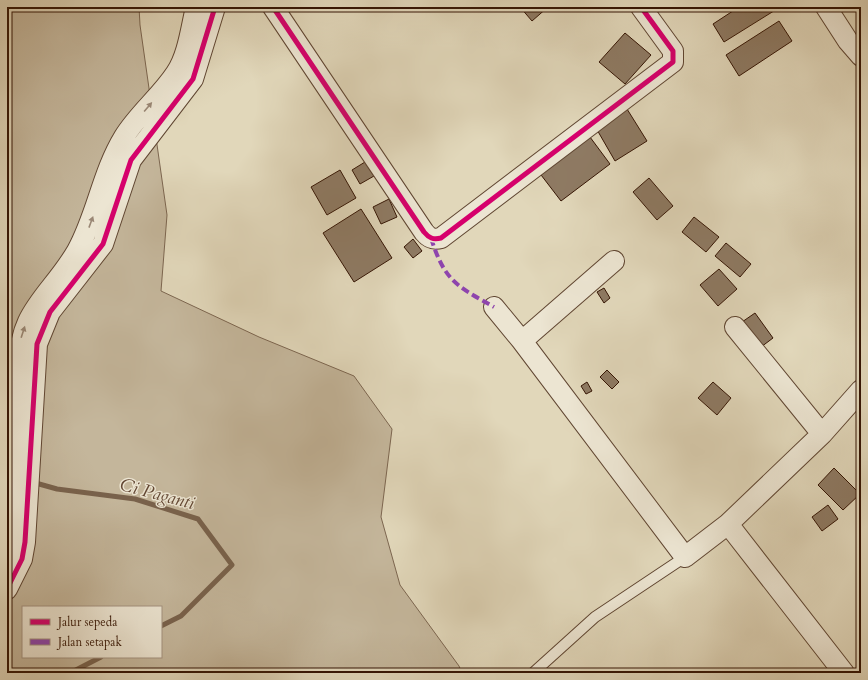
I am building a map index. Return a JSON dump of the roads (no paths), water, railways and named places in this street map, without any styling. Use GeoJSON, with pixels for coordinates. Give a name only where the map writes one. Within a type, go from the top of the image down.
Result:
{"type":"FeatureCollection","features":[{"type":"Feature","properties":{"kind":"street"},"geometry":{"type":"LineString","coordinates":[[28,367],[19,357],[22,333],[29,317],[76,252],[90,226],[109,166],[125,136],[176,73],[186,47],[196,7]]}},
{"type":"Feature","properties":{"kind":"street"},"geometry":{"type":"LineString","coordinates":[[7,590],[22,560],[14,544],[28,367],[50,312],[103,244],[131,160],[193,79],[215,7]]}},
{"type":"Feature","properties":{"kind":"street"},"geometry":{"type":"LineString","coordinates":[[273,7],[424,232],[427,236],[435,240],[441,238],[673,62],[673,51],[641,7]]}},
{"type":"Feature","properties":{"kind":"street"},"geometry":{"type":"LineString","coordinates":[[826,7],[848,41],[861,56]]}},
{"type":"Feature","properties":{"kind":"street"},"geometry":{"type":"LineString","coordinates":[[522,341],[614,261]]}},
{"type":"Feature","properties":{"kind":"street"},"geometry":{"type":"LineString","coordinates":[[494,307],[522,341],[685,557],[728,524],[822,434],[861,390]]}},
{"type":"Feature","properties":{"kind":"street"},"geometry":{"type":"LineString","coordinates":[[735,327],[822,434]]}},
{"type":"Feature","properties":{"kind":"street"},"geometry":{"type":"LineString","coordinates":[[728,524],[844,673]]}},
{"type":"Feature","properties":{"kind":"lane"},"geometry":{"type":"LineString","coordinates":[[533,673],[595,617],[685,557]]}},
{"type":"Feature","properties":{"kind":"waterway","name":"Ci Paganti"},"geometry":{"type":"LineString","coordinates":[[32,482],[57,489],[135,499],[198,519],[232,565],[181,616],[162,626]]}},
{"type":"Feature","properties":{"kind":"waterway","name":"Ci Paganti"},"geometry":{"type":"LineString","coordinates":[[70,673],[99,658]]}}]}
